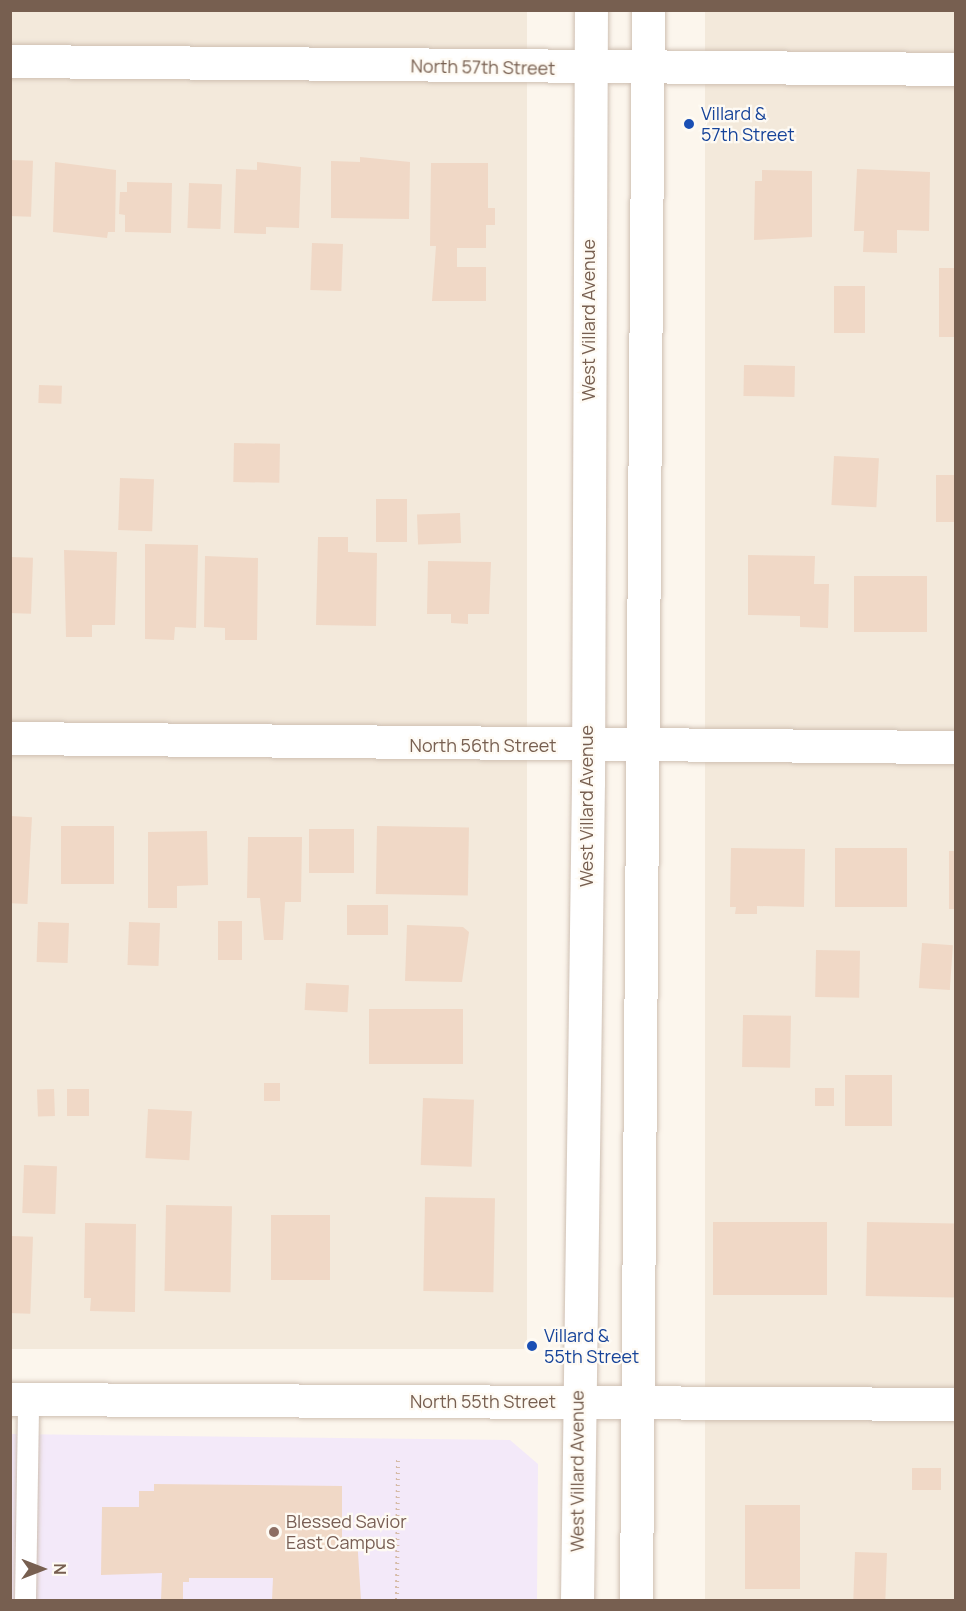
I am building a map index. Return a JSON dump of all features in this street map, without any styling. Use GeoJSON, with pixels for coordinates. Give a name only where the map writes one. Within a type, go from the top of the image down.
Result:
{"type":"FeatureCollection","features":[{"type":"Feature","properties":{"kind":"street","name":"West Villard Avenue"},"geometry":{"type":"LineString","coordinates":[[577,1600],[588,745],[591,10]]}},
{"type":"Feature","properties":{"kind":"street"},"geometry":{"type":"LineString","coordinates":[[636,1600],[648,10]]}},
{"type":"Feature","properties":{"kind":"street","name":"North 57th Street"},"geometry":{"type":"LineString","coordinates":[[10,61],[591,68],[956,69]]}},
{"type":"Feature","properties":{"kind":"street","name":"North 56th Street"},"geometry":{"type":"LineString","coordinates":[[10,738],[643,746],[956,747]]}},
{"type":"Feature","properties":{"kind":"street","name":"North 55th Street"},"geometry":{"type":"LineString","coordinates":[[19,1399],[956,1404]]}},
{"type":"Feature","properties":{"kind":"lane"},"geometry":{"type":"LineString","coordinates":[[19,1399],[25,1600]]}},
{"type":"Feature","properties":{"kind":"path"},"geometry":{"type":"LineString","coordinates":[[397,1600],[398,1459]]}},
{"type":"Feature","properties":{"kind":"shaded area"},"geometry":{"type":"Polygon","coordinates":[[[11,11],[527,11],[527,1349],[11,1349],[11,11]]]}},
{"type":"Feature","properties":{"kind":"shaded area"},"geometry":{"type":"Polygon","coordinates":[[[705,11],[955,11],[955,1600],[705,1600],[705,11]]]}},
{"type":"Feature","properties":{"kind":"shaded area","name":"Blessed Savior East Campus"},"geometry":{"type":"Polygon","coordinates":[[[11,1434],[510,1440],[538,1464],[537,1600],[11,1600],[11,1434]]]}},
{"type":"Feature","properties":{"kind":"building"},"geometry":{"type":"Polygon","coordinates":[[[360,157],[410,162],[409,219],[331,218],[331,161],[360,162],[360,157]]]}},
{"type":"Feature","properties":{"kind":"building"},"geometry":{"type":"Polygon","coordinates":[[[10,160],[33,161],[31,217],[10,216],[10,160]]]}},
{"type":"Feature","properties":{"kind":"building"},"geometry":{"type":"Polygon","coordinates":[[[55,162],[116,170],[115,232],[108,232],[107,238],[53,232],[55,162]]]}},
{"type":"Feature","properties":{"kind":"building"},"geometry":{"type":"Polygon","coordinates":[[[257,162],[301,167],[299,228],[266,227],[266,234],[234,233],[236,169],[257,170],[257,162]]]}},
{"type":"Feature","properties":{"kind":"building"},"geometry":{"type":"Polygon","coordinates":[[[431,163],[488,163],[488,208],[495,208],[495,225],[486,225],[486,248],[457,248],[457,267],[486,267],[486,301],[432,301],[436,246],[430,246],[431,163]]]}},
{"type":"Feature","properties":{"kind":"building"},"geometry":{"type":"Polygon","coordinates":[[[857,169],[930,172],[929,231],[897,230],[897,253],[863,252],[864,231],[854,231],[857,169]]]}},
{"type":"Feature","properties":{"kind":"building"},"geometry":{"type":"Polygon","coordinates":[[[762,170],[812,171],[812,237],[754,240],[755,181],[762,181],[762,170]]]}},
{"type":"Feature","properties":{"kind":"building"},"geometry":{"type":"Polygon","coordinates":[[[127,182],[172,183],[171,233],[125,232],[125,215],[119,214],[120,192],[127,192],[127,182]]]}},
{"type":"Feature","properties":{"kind":"building"},"geometry":{"type":"Polygon","coordinates":[[[189,183],[222,184],[220,229],[187,228],[189,183]]]}},
{"type":"Feature","properties":{"kind":"building"},"geometry":{"type":"Polygon","coordinates":[[[312,243],[343,244],[341,291],[310,290],[312,243]]]}},
{"type":"Feature","properties":{"kind":"building"},"geometry":{"type":"Polygon","coordinates":[[[939,268],[956,268],[956,337],[939,337],[939,268]]]}},
{"type":"Feature","properties":{"kind":"building"},"geometry":{"type":"Polygon","coordinates":[[[834,286],[865,286],[865,333],[834,333],[834,286]]]}},
{"type":"Feature","properties":{"kind":"building"},"geometry":{"type":"Polygon","coordinates":[[[744,365],[795,366],[794,397],[743,396],[744,365]]]}},
{"type":"Feature","properties":{"kind":"building"},"geometry":{"type":"Polygon","coordinates":[[[39,385],[62,386],[61,404],[38,403],[39,385]]]}},
{"type":"Feature","properties":{"kind":"building"},"geometry":{"type":"Polygon","coordinates":[[[234,443],[280,444],[279,483],[233,482],[234,443]]]}},
{"type":"Feature","properties":{"kind":"building"},"geometry":{"type":"Polygon","coordinates":[[[834,456],[879,458],[876,507],[831,505],[834,456]]]}},
{"type":"Feature","properties":{"kind":"building"},"geometry":{"type":"Polygon","coordinates":[[[936,475],[956,475],[956,522],[936,522],[936,475]]]}},
{"type":"Feature","properties":{"kind":"building"},"geometry":{"type":"Polygon","coordinates":[[[120,478],[154,479],[152,531],[118,530],[120,478]]]}},
{"type":"Feature","properties":{"kind":"building"},"geometry":{"type":"Polygon","coordinates":[[[376,499],[407,499],[407,542],[376,542],[376,499]]]}},
{"type":"Feature","properties":{"kind":"building"},"geometry":{"type":"Polygon","coordinates":[[[460,513],[461,543],[418,544],[417,515],[460,513]]]}},
{"type":"Feature","properties":{"kind":"building"},"geometry":{"type":"Polygon","coordinates":[[[318,537],[348,537],[348,552],[377,553],[376,626],[316,625],[318,537]]]}},
{"type":"Feature","properties":{"kind":"building"},"geometry":{"type":"Polygon","coordinates":[[[145,544],[198,545],[196,628],[175,627],[174,640],[145,639],[145,544]]]}},
{"type":"Feature","properties":{"kind":"building"},"geometry":{"type":"Polygon","coordinates":[[[64,550],[117,552],[115,625],[92,625],[92,637],[66,637],[64,550]]]}},
{"type":"Feature","properties":{"kind":"building"},"geometry":{"type":"Polygon","coordinates":[[[748,555],[815,556],[814,584],[829,584],[828,628],[800,627],[800,616],[748,615],[748,555]]]}},
{"type":"Feature","properties":{"kind":"building"},"geometry":{"type":"Polygon","coordinates":[[[205,556],[258,558],[257,640],[225,640],[225,628],[204,627],[205,556]]]}},
{"type":"Feature","properties":{"kind":"building"},"geometry":{"type":"Polygon","coordinates":[[[10,557],[33,558],[31,614],[10,613],[10,557]]]}},
{"type":"Feature","properties":{"kind":"building"},"geometry":{"type":"Polygon","coordinates":[[[428,561],[491,562],[489,614],[468,614],[468,624],[451,623],[451,614],[427,614],[428,561]]]}},
{"type":"Feature","properties":{"kind":"building"},"geometry":{"type":"Polygon","coordinates":[[[854,576],[927,576],[927,632],[854,632],[854,576]]]}},
{"type":"Feature","properties":{"kind":"building"},"geometry":{"type":"Polygon","coordinates":[[[10,816],[32,817],[27,904],[10,903],[10,816]]]}},
{"type":"Feature","properties":{"kind":"building"},"geometry":{"type":"Polygon","coordinates":[[[61,826],[114,826],[114,884],[61,884],[61,826]]]}},
{"type":"Feature","properties":{"kind":"building"},"geometry":{"type":"Polygon","coordinates":[[[377,826],[469,828],[468,896],[376,894],[377,826]]]}},
{"type":"Feature","properties":{"kind":"building"},"geometry":{"type":"Polygon","coordinates":[[[309,829],[354,829],[354,873],[309,873],[309,829]]]}},
{"type":"Feature","properties":{"kind":"building"},"geometry":{"type":"Polygon","coordinates":[[[207,831],[208,885],[177,886],[177,908],[148,908],[148,832],[207,831]]]}},
{"type":"Feature","properties":{"kind":"building"},"geometry":{"type":"Polygon","coordinates":[[[248,837],[302,837],[301,902],[285,902],[283,940],[264,940],[260,898],[247,898],[248,837]]]}},
{"type":"Feature","properties":{"kind":"building"},"geometry":{"type":"Polygon","coordinates":[[[731,848],[805,849],[804,907],[757,906],[757,914],[735,914],[736,907],[730,907],[731,848]]]}},
{"type":"Feature","properties":{"kind":"building"},"geometry":{"type":"Polygon","coordinates":[[[835,848],[907,848],[907,907],[835,907],[835,848]]]}},
{"type":"Feature","properties":{"kind":"building"},"geometry":{"type":"Polygon","coordinates":[[[949,851],[956,851],[956,909],[949,909],[949,851]]]}},
{"type":"Feature","properties":{"kind":"building"},"geometry":{"type":"Polygon","coordinates":[[[347,905],[388,905],[388,935],[347,935],[347,905]]]}},
{"type":"Feature","properties":{"kind":"building"},"geometry":{"type":"Polygon","coordinates":[[[218,921],[242,921],[242,960],[218,960],[218,921]]]}},
{"type":"Feature","properties":{"kind":"building"},"geometry":{"type":"Polygon","coordinates":[[[38,922],[69,923],[68,963],[37,962],[38,922]]]}},
{"type":"Feature","properties":{"kind":"building"},"geometry":{"type":"Polygon","coordinates":[[[129,922],[160,923],[158,966],[127,965],[129,922]]]}},
{"type":"Feature","properties":{"kind":"building"},"geometry":{"type":"Polygon","coordinates":[[[407,925],[463,927],[469,932],[462,982],[405,981],[407,925]]]}},
{"type":"Feature","properties":{"kind":"building"},"geometry":{"type":"Polygon","coordinates":[[[922,943],[953,945],[950,990],[919,988],[922,943]]]}},
{"type":"Feature","properties":{"kind":"building"},"geometry":{"type":"Polygon","coordinates":[[[816,950],[860,951],[859,998],[815,997],[816,950]]]}},
{"type":"Feature","properties":{"kind":"building"},"geometry":{"type":"Polygon","coordinates":[[[306,983],[349,985],[348,1012],[305,1010],[306,983]]]}},
{"type":"Feature","properties":{"kind":"building"},"geometry":{"type":"Polygon","coordinates":[[[369,1009],[463,1009],[463,1064],[369,1064],[369,1009]]]}},
{"type":"Feature","properties":{"kind":"building"},"geometry":{"type":"Polygon","coordinates":[[[743,1015],[791,1016],[790,1068],[742,1067],[743,1015]]]}},
{"type":"Feature","properties":{"kind":"building"},"geometry":{"type":"Polygon","coordinates":[[[845,1075],[892,1075],[892,1126],[845,1126],[845,1075]]]}},
{"type":"Feature","properties":{"kind":"building"},"geometry":{"type":"Polygon","coordinates":[[[264,1083],[280,1083],[280,1101],[264,1101],[264,1083]]]}},
{"type":"Feature","properties":{"kind":"building"},"geometry":{"type":"Polygon","coordinates":[[[815,1088],[834,1088],[834,1106],[815,1106],[815,1088]]]}},
{"type":"Feature","properties":{"kind":"building"},"geometry":{"type":"Polygon","coordinates":[[[54,1089],[55,1116],[38,1117],[37,1090],[54,1089]]]}},
{"type":"Feature","properties":{"kind":"building"},"geometry":{"type":"Polygon","coordinates":[[[67,1089],[89,1089],[89,1116],[67,1116],[67,1089]]]}},
{"type":"Feature","properties":{"kind":"building"},"geometry":{"type":"Polygon","coordinates":[[[423,1098],[474,1100],[472,1167],[421,1165],[423,1098]]]}},
{"type":"Feature","properties":{"kind":"building"},"geometry":{"type":"Polygon","coordinates":[[[148,1109],[192,1111],[189,1160],[145,1158],[148,1109]]]}},
{"type":"Feature","properties":{"kind":"building"},"geometry":{"type":"Polygon","coordinates":[[[24,1165],[57,1166],[55,1214],[22,1213],[24,1165]]]}},
{"type":"Feature","properties":{"kind":"building"},"geometry":{"type":"Polygon","coordinates":[[[425,1197],[495,1198],[493,1292],[423,1291],[425,1197]]]}},
{"type":"Feature","properties":{"kind":"building"},"geometry":{"type":"Polygon","coordinates":[[[166,1205],[232,1206],[230,1292],[164,1291],[166,1205]]]}},
{"type":"Feature","properties":{"kind":"building"},"geometry":{"type":"Polygon","coordinates":[[[271,1215],[330,1215],[330,1280],[271,1280],[271,1215]]]}},
{"type":"Feature","properties":{"kind":"building"},"geometry":{"type":"Polygon","coordinates":[[[713,1222],[827,1222],[827,1295],[713,1295],[713,1222]]]}},
{"type":"Feature","properties":{"kind":"building"},"geometry":{"type":"Polygon","coordinates":[[[867,1222],[956,1224],[955,1298],[866,1296],[867,1222]]]}},
{"type":"Feature","properties":{"kind":"building"},"geometry":{"type":"Polygon","coordinates":[[[85,1223],[136,1224],[135,1312],[90,1311],[91,1298],[84,1298],[85,1223]]]}},
{"type":"Feature","properties":{"kind":"building"},"geometry":{"type":"Polygon","coordinates":[[[10,1236],[33,1237],[30,1314],[10,1313],[10,1236]]]}},
{"type":"Feature","properties":{"kind":"building"},"geometry":{"type":"Polygon","coordinates":[[[912,1468],[941,1468],[941,1490],[912,1490],[912,1468]]]}},
{"type":"Feature","properties":{"kind":"building"},"geometry":{"type":"Polygon","coordinates":[[[154,1484],[342,1486],[342,1537],[357,1537],[361,1600],[272,1600],[273,1578],[189,1578],[189,1582],[183,1582],[183,1600],[161,1600],[162,1573],[101,1575],[102,1507],[139,1507],[139,1491],[154,1491],[154,1484]]]}},
{"type":"Feature","properties":{"kind":"building"},"geometry":{"type":"Polygon","coordinates":[[[745,1505],[800,1505],[800,1589],[745,1589],[745,1505]]]}},
{"type":"Feature","properties":{"kind":"building"},"geometry":{"type":"Polygon","coordinates":[[[855,1552],[887,1553],[885,1600],[853,1600],[855,1552]]]}},
{"type":"Feature","properties":{"kind":"place","name":"Villard & 57th Street"},"geometry":{"type":"Point","coordinates":[689,124]}},
{"type":"Feature","properties":{"kind":"place","name":"Villard & 55th Street"},"geometry":{"type":"Point","coordinates":[532,1346]}},
{"type":"Feature","properties":{"kind":"place","name":"Blessed Savior East Campus"},"geometry":{"type":"Point","coordinates":[274,1532]}}]}
